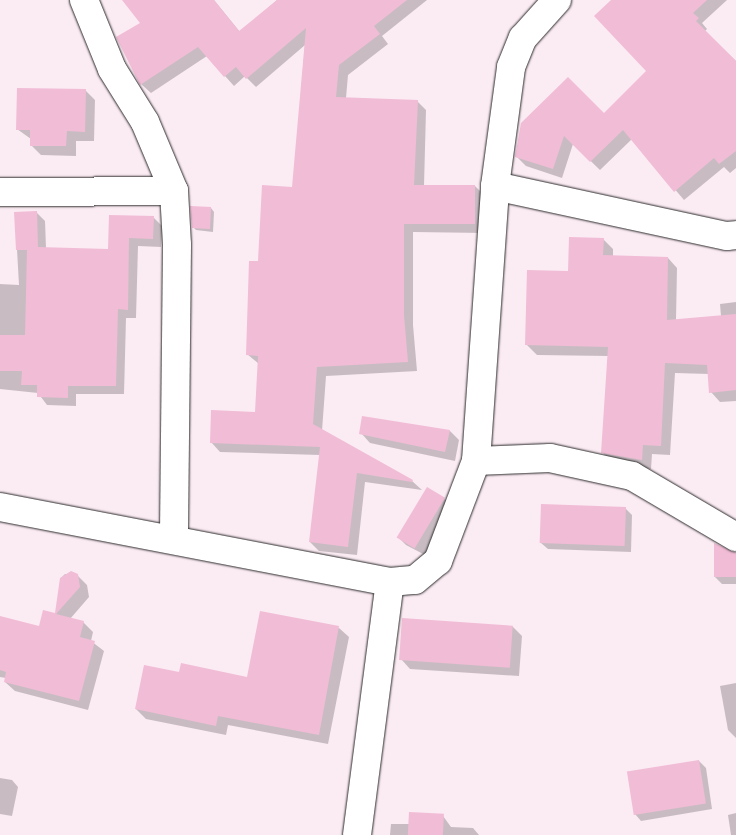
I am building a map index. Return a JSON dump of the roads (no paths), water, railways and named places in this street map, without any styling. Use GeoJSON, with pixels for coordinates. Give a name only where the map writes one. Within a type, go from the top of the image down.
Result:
{"type":"FeatureCollection","features":[{"type":"Feature","properties":{"kind":"street"},"geometry":{"type":"LineString","coordinates":[[84,0],[112,69],[145,122],[174,191],[176,245],[174,539]]}},
{"type":"Feature","properties":{"kind":"street"},"geometry":{"type":"LineString","coordinates":[[0,507],[390,582],[415,580],[438,561],[476,461],[495,186],[511,67],[523,38],[557,0]]}},
{"type":"Feature","properties":{"kind":"street"},"geometry":{"type":"LineString","coordinates":[[495,186],[727,236],[736,235]]}},
{"type":"Feature","properties":{"kind":"street"},"geometry":{"type":"LineString","coordinates":[[0,192],[174,191]]}},
{"type":"Feature","properties":{"kind":"street"},"geometry":{"type":"LineString","coordinates":[[476,461],[550,458],[632,476],[736,537]]}},
{"type":"Feature","properties":{"kind":"street"},"geometry":{"type":"LineString","coordinates":[[357,835],[390,582]]}}]}
